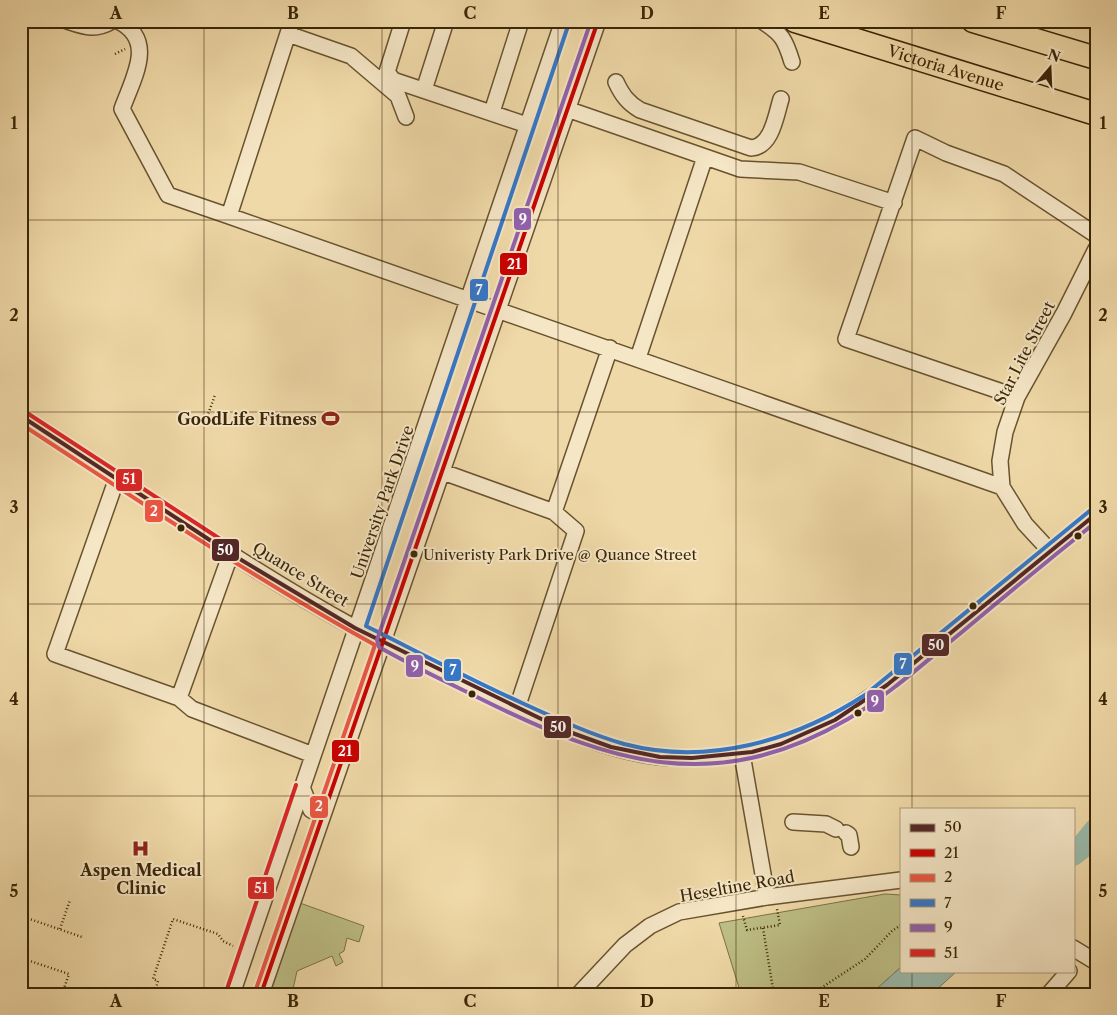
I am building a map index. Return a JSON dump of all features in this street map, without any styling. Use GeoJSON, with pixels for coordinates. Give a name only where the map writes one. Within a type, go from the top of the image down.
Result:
{"type":"FeatureCollection","features":[{"type":"Feature","properties":{"kind":"highway","name":"Victoria Avenue"},"geometry":{"type":"LineString","coordinates":[[795,21],[1096,114]]}},
{"type":"Feature","properties":{"kind":"highway"},"geometry":{"type":"LineString","coordinates":[[973,21],[1096,58]]}},
{"type":"Feature","properties":{"kind":"highway"},"geometry":{"type":"LineString","coordinates":[[1073,107],[1096,126]]}},
{"type":"Feature","properties":{"kind":"street"},"geometry":{"type":"LineString","coordinates":[[67,21],[90,29],[101,27],[112,21]]}},
{"type":"Feature","properties":{"kind":"street"},"geometry":{"type":"LineString","coordinates":[[118,21],[130,27],[140,42],[140,55],[122,109],[168,195],[610,348],[1002,487]]}},
{"type":"Feature","properties":{"kind":"street"},"geometry":{"type":"LineString","coordinates":[[404,21],[387,72],[393,80],[527,125]]}},
{"type":"Feature","properties":{"kind":"street"},"geometry":{"type":"LineString","coordinates":[[424,90],[446,21]]}},
{"type":"Feature","properties":{"kind":"street"},"geometry":{"type":"LineString","coordinates":[[492,112],[521,21]]}},
{"type":"Feature","properties":{"kind":"street","name":"University Park Drive"},"geometry":{"type":"LineString","coordinates":[[232,994],[358,629],[563,21]]}},
{"type":"Feature","properties":{"kind":"street"},"geometry":{"type":"LineString","coordinates":[[261,994],[598,21]]}},
{"type":"Feature","properties":{"kind":"street"},"geometry":{"type":"LineString","coordinates":[[762,21],[780,32],[787,45],[792,62]]}},
{"type":"Feature","properties":{"kind":"street"},"geometry":{"type":"LineString","coordinates":[[229,216],[290,28],[351,56],[398,96],[406,118]]}},
{"type":"Feature","properties":{"kind":"street"},"geometry":{"type":"LineString","coordinates":[[616,82],[621,94],[640,110],[751,148],[763,144],[768,137],[781,99]]}},
{"type":"Feature","properties":{"kind":"street"},"geometry":{"type":"LineString","coordinates":[[567,110],[740,169],[799,172],[894,203]]}},
{"type":"Feature","properties":{"kind":"street"},"geometry":{"type":"LineString","coordinates":[[1017,397],[846,338],[916,138],[946,153],[1004,174],[1096,235]]}},
{"type":"Feature","properties":{"kind":"street"},"geometry":{"type":"LineString","coordinates":[[638,358],[705,157]]}},
{"type":"Feature","properties":{"kind":"street","name":"Star Lite Street"},"geometry":{"type":"LineString","coordinates":[[1050,551],[1025,524],[1002,487],[1000,461],[1005,432],[1017,397],[1064,313],[1096,249]]}},
{"type":"Feature","properties":{"kind":"street"},"geometry":{"type":"LineString","coordinates":[[554,512],[610,348]]}},
{"type":"Feature","properties":{"kind":"street","name":"Quance Street"},"geometry":{"type":"LineString","coordinates":[[21,416],[231,552],[358,629],[517,708],[596,742],[631,752],[661,757],[698,758],[742,754],[779,745],[807,735],[856,709],[1096,514]]}},
{"type":"Feature","properties":{"kind":"street"},"geometry":{"type":"LineString","coordinates":[[443,472],[554,512],[576,531],[517,708]]}},
{"type":"Feature","properties":{"kind":"street"},"geometry":{"type":"LineString","coordinates":[[117,478],[55,654],[179,698],[192,709],[313,755]]}},
{"type":"Feature","properties":{"kind":"street"},"geometry":{"type":"LineString","coordinates":[[179,698],[231,552]]}},
{"type":"Feature","properties":{"kind":"street"},"geometry":{"type":"LineString","coordinates":[[742,754],[771,897]]}},
{"type":"Feature","properties":{"kind":"street"},"geometry":{"type":"LineString","coordinates":[[302,787],[311,810],[323,815]]}},
{"type":"Feature","properties":{"kind":"street"},"geometry":{"type":"LineString","coordinates":[[793,822],[826,824],[844,836]]}},
{"type":"Feature","properties":{"kind":"street","name":"Heseltine Road"},"geometry":{"type":"LineString","coordinates":[[579,994],[624,945],[650,926],[679,912],[771,897],[900,880]]}},
{"type":"Feature","properties":{"kind":"street"},"geometry":{"type":"LineString","coordinates":[[1074,965],[1084,955]]}},
{"type":"Feature","properties":{"kind":"street"},"geometry":{"type":"LineString","coordinates":[[1049,994],[1068,972]]}},
{"type":"Feature","properties":{"kind":"path"},"geometry":{"type":"LineString","coordinates":[[206,420],[215,395]]}},
{"type":"Feature","properties":{"kind":"path"},"geometry":{"type":"LineString","coordinates":[[740,902],[746,930],[763,928],[780,924],[771,897]]}},
{"type":"Feature","properties":{"kind":"path"},"geometry":{"type":"LineString","coordinates":[[60,929],[70,900]]}},
{"type":"Feature","properties":{"kind":"path"},"geometry":{"type":"LineString","coordinates":[[21,916],[82,937]]}},
{"type":"Feature","properties":{"kind":"path"},"geometry":{"type":"LineString","coordinates":[[147,994],[149,989],[155,991],[158,981],[153,979],[173,919],[218,934],[223,941],[246,951]]}},
{"type":"Feature","properties":{"kind":"path"},"geometry":{"type":"LineString","coordinates":[[812,994],[865,958],[892,930],[900,926]]}},
{"type":"Feature","properties":{"kind":"path"},"geometry":{"type":"LineString","coordinates":[[763,928],[772,989],[776,994]]}},
{"type":"Feature","properties":{"kind":"path"},"geometry":{"type":"LineString","coordinates":[[21,958],[69,974],[62,994]]}},
{"type":"Feature","properties":{"kind":"green space"},"geometry":{"type":"Polygon","coordinates":[[[885,894],[900,895],[900,968],[871,994],[741,994],[719,923],[885,894]]]}},
{"type":"Feature","properties":{"kind":"green space"},"geometry":{"type":"Polygon","coordinates":[[[300,903],[364,926],[359,942],[347,938],[344,951],[339,954],[343,962],[336,966],[332,956],[297,971],[292,994],[269,994],[300,903]]]}},
{"type":"Feature","properties":{"kind":"shaded area"},"geometry":{"type":"Polygon","coordinates":[[[900,968],[900,972],[956,972],[932,994],[871,994],[900,968]]]}},
{"type":"Feature","properties":{"kind":"waterway"},"geometry":{"type":"LineString","coordinates":[[1074,853],[1083,846],[1096,830]]}},
{"type":"Feature","properties":{"kind":"transit line","name":"9"},"geometry":{"type":"LineString","coordinates":[[591,21],[377,640],[379,647],[528,721],[574,740],[618,754],[663,762],[707,764],[752,758],[799,743],[848,719],[878,700],[1096,522]]}},
{"type":"Feature","properties":{"kind":"transit line","name":"21"},"geometry":{"type":"LineString","coordinates":[[261,994],[598,21]]}},
{"type":"Feature","properties":{"kind":"transit line","name":"7"},"geometry":{"type":"LineString","coordinates":[[569,23],[366,626],[502,694],[598,735],[624,744],[656,750],[687,752],[718,750],[780,737],[838,711],[865,695],[1092,509]]}},
{"type":"Feature","properties":{"kind":"transit line","name":"51"},"geometry":{"type":"LineString","coordinates":[[24,411],[234,548]]}},
{"type":"Feature","properties":{"kind":"transit line","name":"50"},"geometry":{"type":"LineString","coordinates":[[21,416],[228,552],[355,628],[564,730],[611,747],[660,757],[692,758],[752,752],[781,744],[835,720],[887,685],[1096,514]]}},
{"type":"Feature","properties":{"kind":"transit line","name":"2"},"geometry":{"type":"LineString","coordinates":[[21,424],[240,566],[375,645],[255,992]]}},
{"type":"Feature","properties":{"kind":"transit line","name":"51"},"geometry":{"type":"LineString","coordinates":[[226,992],[296,785]]}},
{"type":"Feature","properties":{"kind":"place","name":"GoodLife Fitness"},"geometry":{"type":"Point","coordinates":[331,419]}},
{"type":"Feature","properties":{"kind":"place","name":"Univeristy Park Drive @ Quance Street"},"geometry":{"type":"Point","coordinates":[414,554]}},
{"type":"Feature","properties":{"kind":"place","name":"Aspen Medical Clinic"},"geometry":{"type":"Point","coordinates":[141,848]}}]}
